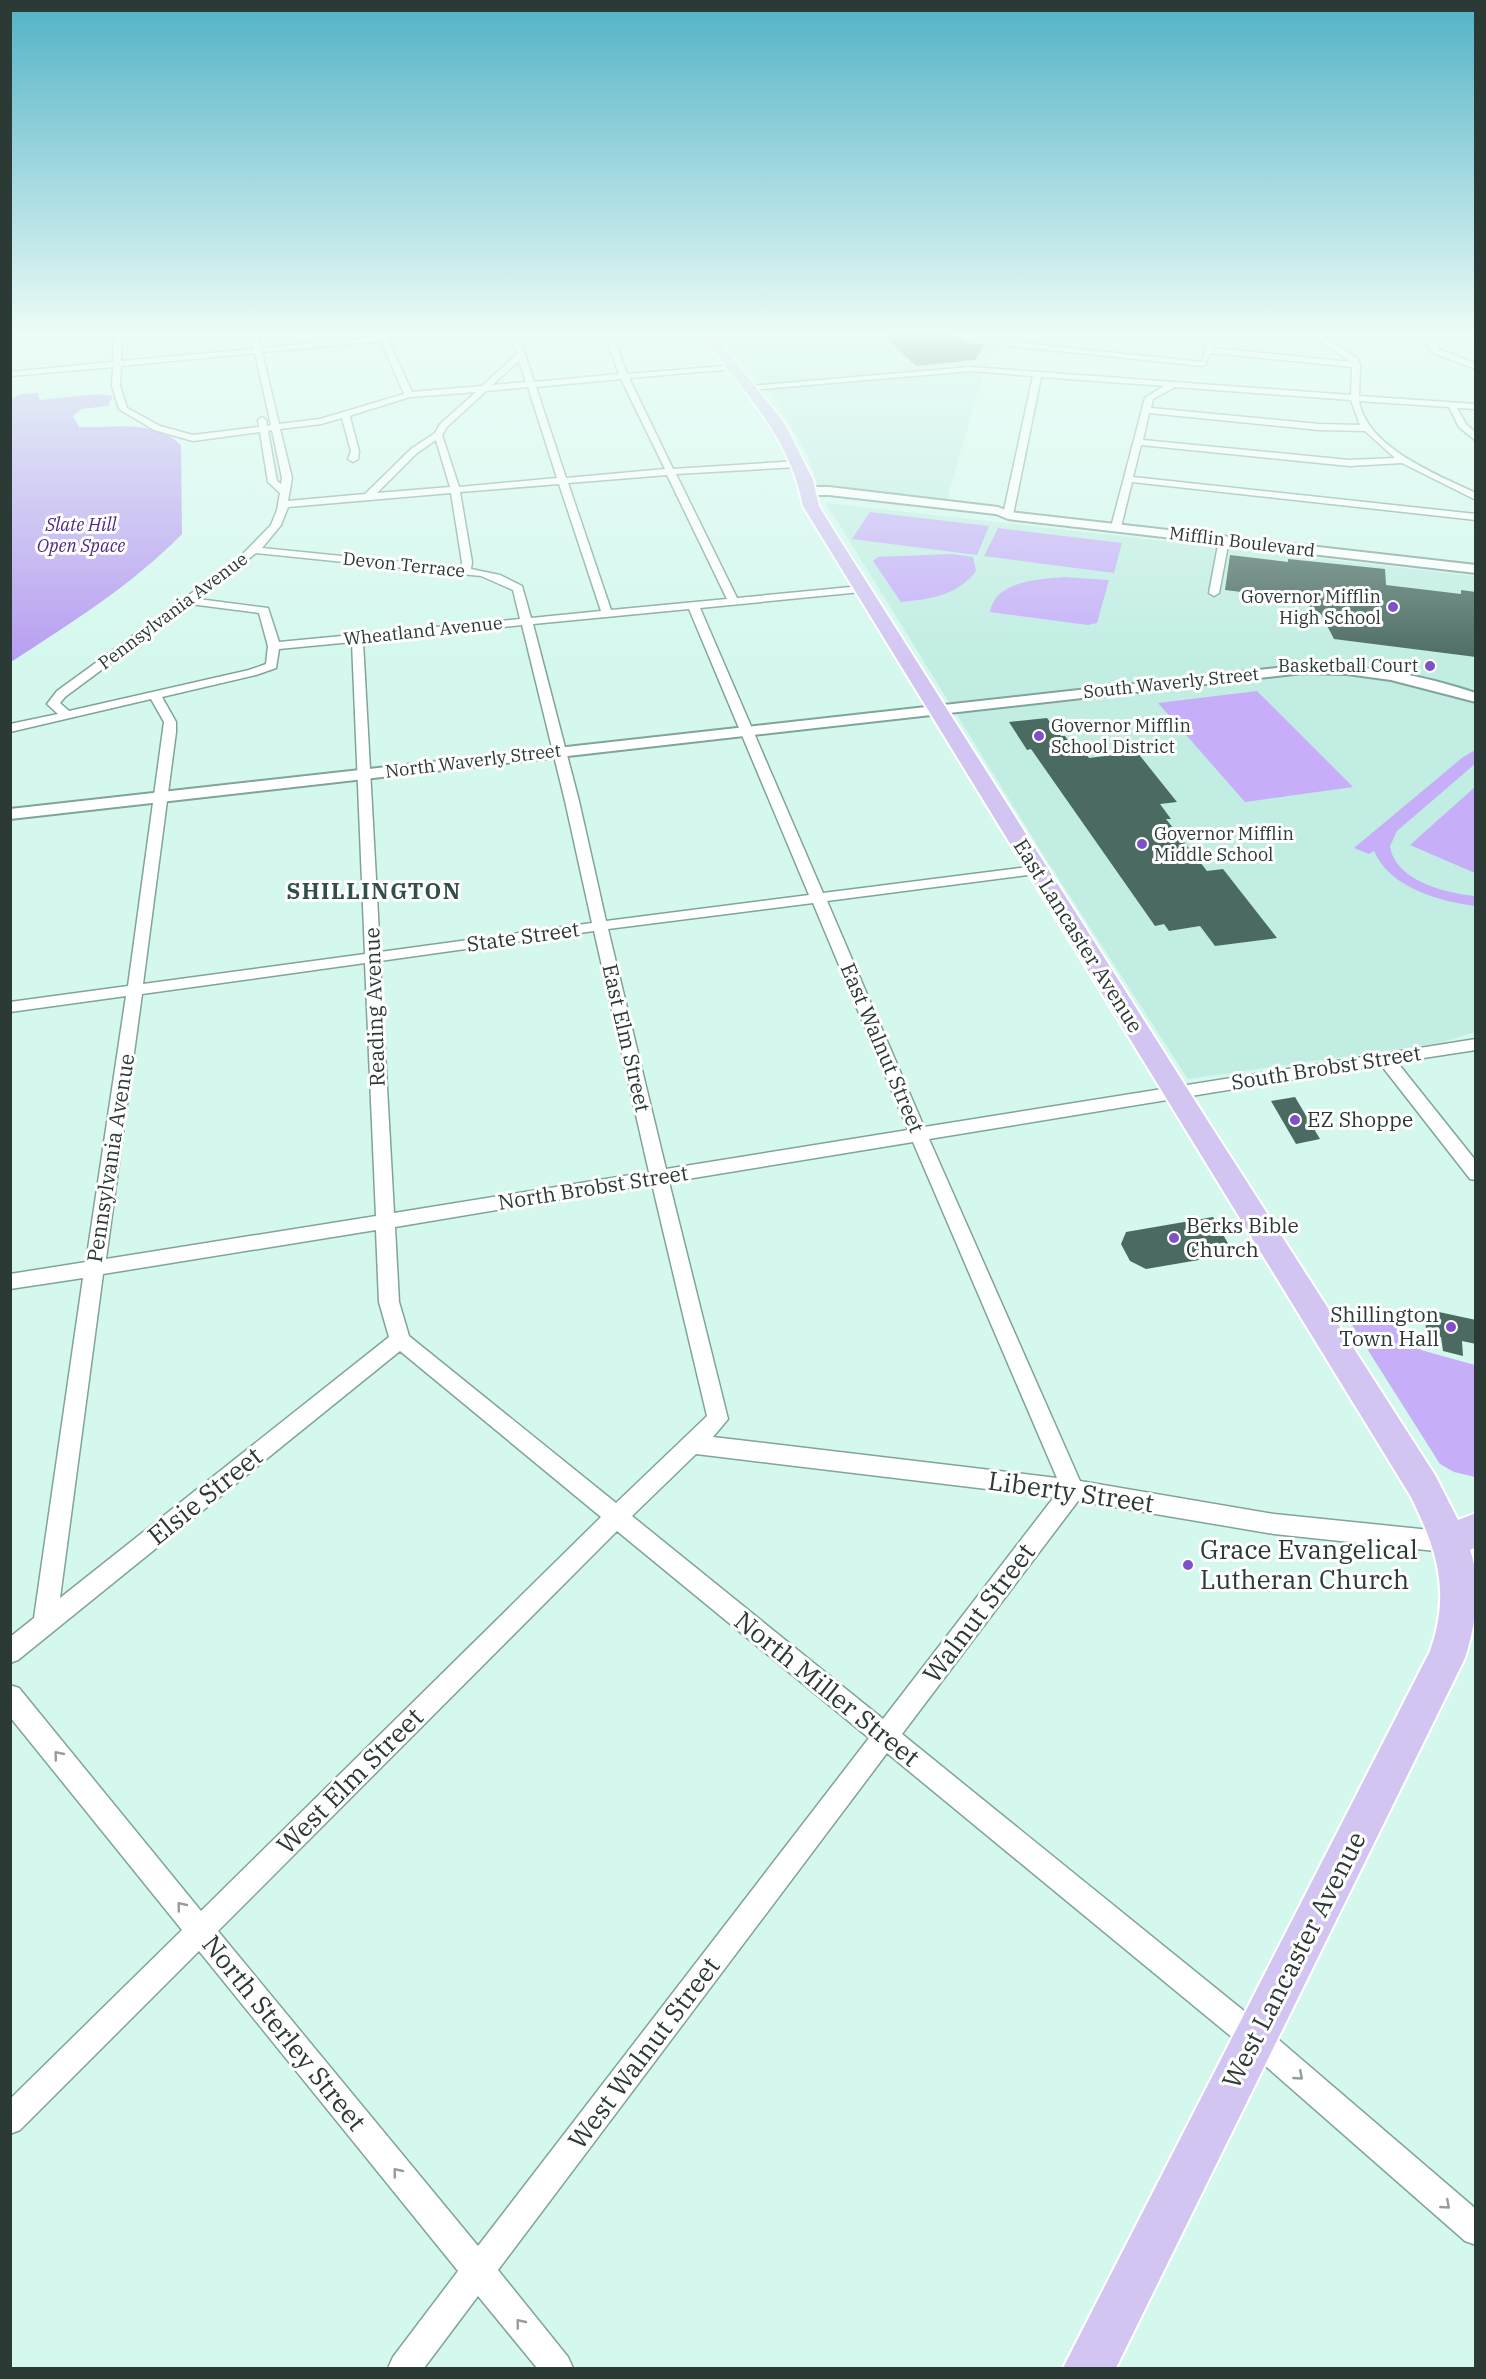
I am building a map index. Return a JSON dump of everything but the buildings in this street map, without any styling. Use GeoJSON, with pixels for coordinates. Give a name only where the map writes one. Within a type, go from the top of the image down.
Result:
{"type":"FeatureCollection","features":[{"type":"Feature","properties":{"kind":"main road","name":"East Lancaster Avenue"},"geometry":{"type":"LineString","coordinates":[[788,444],[814,492],[811,506],[935,709],[1423,1486],[1467,1544]]}},
{"type":"Feature","properties":{"kind":"main road","name":"West Lancaster Avenue"},"geometry":{"type":"LineString","coordinates":[[1089,2368],[1446,1659],[1454,1638],[1458,1607],[1457,1576],[1467,1544]]}},
{"type":"Feature","properties":{"kind":"street"},"geometry":{"type":"LineString","coordinates":[[266,444],[273,482],[283,491]]}},
{"type":"Feature","properties":{"kind":"street"},"geometry":{"type":"LineString","coordinates":[[280,444],[287,478],[283,491],[284,504],[670,472],[798,464]]}},
{"type":"Feature","properties":{"kind":"street"},"geometry":{"type":"LineString","coordinates":[[352,459],[355,451],[353,444]]}},
{"type":"Feature","properties":{"kind":"street"},"geometry":{"type":"LineString","coordinates":[[368,497],[414,451],[424,444]]}},
{"type":"Feature","properties":{"kind":"street"},"geometry":{"type":"LineString","coordinates":[[442,444],[447,454],[467,562],[465,571]]}},
{"type":"Feature","properties":{"kind":"street"},"geometry":{"type":"LineString","coordinates":[[551,444],[607,614]]}},
{"type":"Feature","properties":{"kind":"street"},"geometry":{"type":"LineString","coordinates":[[657,444],[733,601]]}},
{"type":"Feature","properties":{"kind":"street"},"geometry":{"type":"LineString","coordinates":[[1008,515],[1023,444]]}},
{"type":"Feature","properties":{"kind":"street"},"geometry":{"type":"LineString","coordinates":[[1116,527],[1137,444]]}},
{"type":"Feature","properties":{"kind":"street"},"geometry":{"type":"LineString","coordinates":[[1158,444],[1349,463],[1404,459]]}},
{"type":"Feature","properties":{"kind":"street"},"geometry":{"type":"LineString","coordinates":[[1386,444],[1404,459],[1476,497]]}},
{"type":"Feature","properties":{"kind":"street"},"geometry":{"type":"LineString","coordinates":[[1128,480],[1476,517]]}},
{"type":"Feature","properties":{"kind":"street","name":"Mifflin Boulevard"},"geometry":{"type":"LineString","coordinates":[[814,492],[824,496],[927,509],[996,516],[1008,515],[1476,569]]}},
{"type":"Feature","properties":{"kind":"street","name":"Pennsylvania Avenue"},"geometry":{"type":"LineString","coordinates":[[67,715],[53,704],[54,700],[254,550],[277,523],[284,504]]}},
{"type":"Feature","properties":{"kind":"street"},"geometry":{"type":"LineString","coordinates":[[1214,593],[1224,540]]}},
{"type":"Feature","properties":{"kind":"street","name":"Devon Terrace"},"geometry":{"type":"LineString","coordinates":[[254,550],[465,571],[496,577],[518,588],[527,621]]}},
{"type":"Feature","properties":{"kind":"street","name":"Wheatland Avenue"},"geometry":{"type":"LineString","coordinates":[[274,646],[861,589]]}},
{"type":"Feature","properties":{"kind":"street"},"geometry":{"type":"LineString","coordinates":[[10,728],[272,666],[274,646],[264,610],[188,601]]}},
{"type":"Feature","properties":{"kind":"street","name":"East Walnut Street"},"geometry":{"type":"LineString","coordinates":[[693,605],[919,1136],[1073,1490]]}},
{"type":"Feature","properties":{"kind":"street","name":"East Elm Street"},"geometry":{"type":"LineString","coordinates":[[527,621],[560,751],[718,1419],[692,1444]]}},
{"type":"Feature","properties":{"kind":"street","name":"Reading Avenue"},"geometry":{"type":"LineString","coordinates":[[357,638],[389,1302],[400,1340]]}},
{"type":"Feature","properties":{"kind":"street","name":"South Waverly Street"},"geometry":{"type":"LineString","coordinates":[[935,709],[1284,670],[1324,668],[1395,675],[1476,698]]}},
{"type":"Feature","properties":{"kind":"street","name":"Pennsylvania Avenue"},"geometry":{"type":"LineString","coordinates":[[45,1624],[87,1310],[102,1229],[170,722],[155,695]]}},
{"type":"Feature","properties":{"kind":"street","name":"North Waverly Street"},"geometry":{"type":"LineString","coordinates":[[10,814],[935,709]]}},
{"type":"Feature","properties":{"kind":"street","name":"State Street"},"geometry":{"type":"LineString","coordinates":[[10,1006],[1036,870]]}},
{"type":"Feature","properties":{"kind":"street","name":"South Brobst Street"},"geometry":{"type":"LineString","coordinates":[[1176,1093],[1476,1044]]}},
{"type":"Feature","properties":{"kind":"street"},"geometry":{"type":"LineString","coordinates":[[1385,1059],[1476,1174]]}},
{"type":"Feature","properties":{"kind":"street","name":"North Brobst Street"},"geometry":{"type":"LineString","coordinates":[[10,1282],[1176,1093]]}},
{"type":"Feature","properties":{"kind":"street","name":"North Miller Street"},"geometry":{"type":"LineString","coordinates":[[400,1340],[1255,2038],[1476,2230]]}},
{"type":"Feature","properties":{"kind":"street","name":"Elsie Street"},"geometry":{"type":"LineString","coordinates":[[10,1652],[400,1340]]}},
{"type":"Feature","properties":{"kind":"street","name":"Liberty Street"},"geometry":{"type":"LineString","coordinates":[[692,1444],[1073,1490],[1244,1520],[1467,1544]]}},
{"type":"Feature","properties":{"kind":"street","name":"West Elm Street"},"geometry":{"type":"LineString","coordinates":[[10,2120],[692,1444]]}},
{"type":"Feature","properties":{"kind":"street","name":"Walnut Street"},"geometry":{"type":"LineString","coordinates":[[884,1737],[1073,1490]]}},
{"type":"Feature","properties":{"kind":"street","name":"North Sterley Street"},"geometry":{"type":"LineString","coordinates":[[10,1697],[557,2368]]}},
{"type":"Feature","properties":{"kind":"street","name":"West Walnut Street"},"geometry":{"type":"LineString","coordinates":[[404,2368],[884,1737]]}},
{"type":"Feature","properties":{"kind":"shaded area"},"geometry":{"type":"Polygon","coordinates":[[[801,444],[963,444],[946,502],[818,487],[809,458],[801,444]]]}},
{"type":"Feature","properties":{"kind":"shaded area"},"geometry":{"type":"Polygon","coordinates":[[[826,503],[1475,576],[1475,1032],[1440,1043],[1188,1079],[1046,859],[826,503]]]}},
{"type":"Feature","properties":{"kind":"shaded area"},"geometry":{"type":"Polygon","coordinates":[[[870,512],[989,526],[977,555],[852,539],[870,512]]]}},
{"type":"Feature","properties":{"kind":"shaded area"},"geometry":{"type":"Polygon","coordinates":[[[998,528],[1122,543],[1114,573],[984,556],[998,528]]]}},
{"type":"Feature","properties":{"kind":"shaded area"},"geometry":{"type":"Polygon","coordinates":[[[952,554],[973,557],[976,571],[969,579],[942,595],[901,602],[873,561],[878,557],[952,554]]]}},
{"type":"Feature","properties":{"kind":"shaded area"},"geometry":{"type":"Polygon","coordinates":[[[1064,577],[1109,580],[1097,623],[1088,625],[990,612],[1000,594],[1009,588],[1031,581],[1064,577]]]}},
{"type":"Feature","properties":{"kind":"shaded area"},"geometry":{"type":"Polygon","coordinates":[[[1257,691],[1353,787],[1245,802],[1158,703],[1257,691]]]}},
{"type":"Feature","properties":{"kind":"shaded area"},"geometry":{"type":"Polygon","coordinates":[[[1475,750],[1475,764],[1397,831],[1390,846],[1401,868],[1411,876],[1437,888],[1475,896],[1475,906],[1431,896],[1417,890],[1391,874],[1381,864],[1374,851],[1369,854],[1354,848],[1462,758],[1475,750]]]}},
{"type":"Feature","properties":{"kind":"shaded area"},"geometry":{"type":"Polygon","coordinates":[[[1475,787],[1475,873],[1410,845],[1475,787]]]}},
{"type":"Feature","properties":{"kind":"shaded area"},"geometry":{"type":"Polygon","coordinates":[[[1398,1318],[1421,1350],[1475,1365],[1475,1477],[1454,1472],[1440,1464],[1352,1325],[1398,1318]]]}},
{"type":"Feature","properties":{"kind":"green space","name":"Slate Hill Open Space"},"geometry":{"type":"Polygon","coordinates":[[[11,444],[181,445],[182,534],[122,587],[11,662],[11,444]]]}},
{"type":"Feature","properties":{"kind":"place","name":"Governor Mifflin High School"},"geometry":{"type":"Point","coordinates":[1393,607]}},
{"type":"Feature","properties":{"kind":"place","name":"Basketball Court"},"geometry":{"type":"Point","coordinates":[1430,666]}},
{"type":"Feature","properties":{"kind":"place","name":"Governor Mifflin School District"},"geometry":{"type":"Point","coordinates":[1039,736]}},
{"type":"Feature","properties":{"kind":"place","name":"Governor Mifflin Middle School"},"geometry":{"type":"Point","coordinates":[1142,844]}},
{"type":"Feature","properties":{"kind":"place","name":"EZ Shoppe"},"geometry":{"type":"Point","coordinates":[1295,1120]}},
{"type":"Feature","properties":{"kind":"place","name":"Berks Bible Church"},"geometry":{"type":"Point","coordinates":[1174,1238]}},
{"type":"Feature","properties":{"kind":"place","name":"Shillington Town Hall"},"geometry":{"type":"Point","coordinates":[1451,1327]}},
{"type":"Feature","properties":{"kind":"place","name":"Grace Evangelical Lutheran Church"},"geometry":{"type":"Point","coordinates":[1188,1565]}},
{"type":"Feature","properties":{"kind":"district","name":"SHILLINGTON"},"geometry":{"type":"Point","coordinates":[374,891]}}]}
